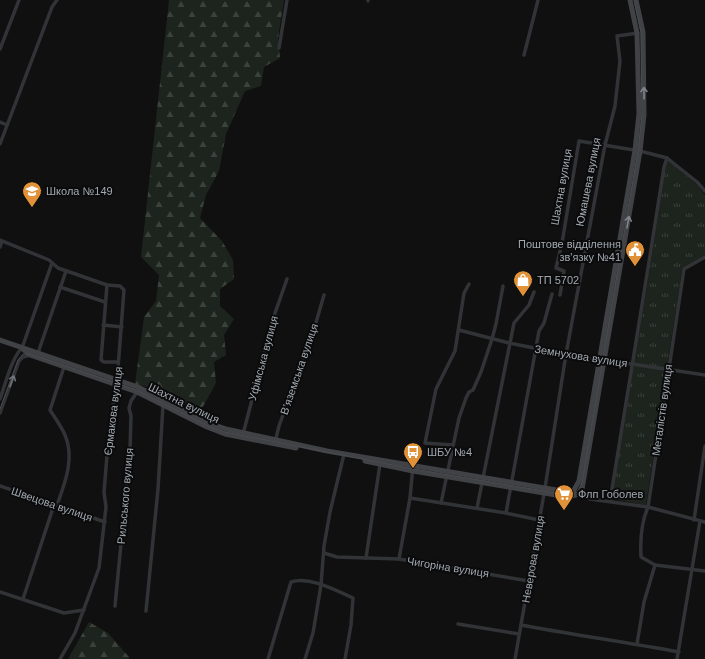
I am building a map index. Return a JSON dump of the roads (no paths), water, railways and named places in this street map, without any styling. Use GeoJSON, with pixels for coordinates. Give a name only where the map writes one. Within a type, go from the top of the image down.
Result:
{"type":"FeatureCollection","features":[{"type":"Feature","properties":{"kind":"main road"},"geometry":{"type":"LineString","coordinates":[[630,0],[637,33],[639,114],[637,151]]}},
{"type":"Feature","properties":{"kind":"main road"},"geometry":{"type":"LineString","coordinates":[[579,494],[584,483],[601,361],[644,115],[643,32],[636,0]]}},
{"type":"Feature","properties":{"kind":"main road","name":"Шахтна вулиця"},"geometry":{"type":"LineString","coordinates":[[0,340],[116,382]]}},
{"type":"Feature","properties":{"kind":"main road","name":"Шахтна вулиця"},"geometry":{"type":"LineString","coordinates":[[22,348],[30,355],[64,367],[138,389],[207,427],[225,434],[243,435],[276,441],[380,464],[512,482],[568,497],[579,494]]}},
{"type":"Feature","properties":{"kind":"main road","name":"Шахтна вулиця"},"geometry":{"type":"LineString","coordinates":[[482,479],[511,488],[568,492],[574,490],[579,481],[601,361]]}},
{"type":"Feature","properties":{"kind":"main road","name":"Шахтна вулиця"},"geometry":{"type":"LineString","coordinates":[[344,456],[413,469]]}},
{"type":"Feature","properties":{"kind":"street"},"geometry":{"type":"LineString","coordinates":[[0,49],[19,0]]}},
{"type":"Feature","properties":{"kind":"street"},"geometry":{"type":"LineString","coordinates":[[0,144],[52,7],[57,0]]}},
{"type":"Feature","properties":{"kind":"street"},"geometry":{"type":"LineString","coordinates":[[279,48],[287,0]]}},
{"type":"Feature","properties":{"kind":"street"},"geometry":{"type":"LineString","coordinates":[[524,55],[538,0]]}},
{"type":"Feature","properties":{"kind":"street","name":"Юмашева вулиця"},"geometry":{"type":"LineString","coordinates":[[544,490],[566,354],[605,145],[615,106],[620,61],[617,36],[643,32]]}},
{"type":"Feature","properties":{"kind":"street"},"geometry":{"type":"LineString","coordinates":[[0,122],[7,125]]}},
{"type":"Feature","properties":{"kind":"street","name":"Шахтна вулиця"},"geometry":{"type":"LineString","coordinates":[[560,295],[564,271],[556,268],[562,243],[579,141],[667,158]]}},
{"type":"Feature","properties":{"kind":"street"},"geometry":{"type":"LineString","coordinates":[[610,501],[664,167],[667,158],[697,182],[705,191]]}},
{"type":"Feature","properties":{"kind":"street"},"geometry":{"type":"LineString","coordinates":[[0,247],[1,240]]}},
{"type":"Feature","properties":{"kind":"street","name":"Єрмакова вулиця"},"geometry":{"type":"LineString","coordinates":[[1,240],[49,260],[58,268],[106,285],[120,286],[124,290],[122,326],[109,431],[104,492],[106,507],[100,568],[74,633],[60,659]]}},
{"type":"Feature","properties":{"kind":"street","name":"Металістів вулиця"},"geometry":{"type":"LineString","coordinates":[[655,565],[641,557],[640,540],[643,519],[648,507],[684,269],[705,258]]}},
{"type":"Feature","properties":{"kind":"street"},"geometry":{"type":"LineString","coordinates":[[0,398],[18,352],[22,348],[52,263]]}},
{"type":"Feature","properties":{"kind":"street"},"geometry":{"type":"LineString","coordinates":[[38,353],[66,271]]}},
{"type":"Feature","properties":{"kind":"street","name":"Уфімська вулиця"},"geometry":{"type":"LineString","coordinates":[[243,435],[274,316],[287,279]]}},
{"type":"Feature","properties":{"kind":"street"},"geometry":{"type":"LineString","coordinates":[[453,445],[425,443],[436,389],[455,351],[464,293],[469,284]]}},
{"type":"Feature","properties":{"kind":"street"},"geometry":{"type":"LineString","coordinates":[[106,285],[101,360],[104,362],[118,362]]}},
{"type":"Feature","properties":{"kind":"street"},"geometry":{"type":"LineString","coordinates":[[441,503],[459,418],[466,398],[469,392],[473,390],[481,372],[492,339],[503,286]]}},
{"type":"Feature","properties":{"kind":"street"},"geometry":{"type":"LineString","coordinates":[[60,287],[105,302]]}},
{"type":"Feature","properties":{"kind":"street"},"geometry":{"type":"LineString","coordinates":[[476,508],[514,323],[529,305],[534,292]]}},
{"type":"Feature","properties":{"kind":"street"},"geometry":{"type":"LineString","coordinates":[[506,513],[539,331],[544,323],[552,294]]}},
{"type":"Feature","properties":{"kind":"street","name":"В’яземська вулиця"},"geometry":{"type":"LineString","coordinates":[[276,441],[324,295]]}},
{"type":"Feature","properties":{"kind":"street"},"geometry":{"type":"LineString","coordinates":[[103,325],[122,326]]}},
{"type":"Feature","properties":{"kind":"street","name":"Земнухова вулиця"},"geometry":{"type":"LineString","coordinates":[[459,330],[509,343],[601,361],[705,375]]}},
{"type":"Feature","properties":{"kind":"street"},"geometry":{"type":"LineString","coordinates":[[22,348],[23,357]]}},
{"type":"Feature","properties":{"kind":"street"},"geometry":{"type":"LineString","coordinates":[[0,413],[19,361],[23,357],[30,355]]}},
{"type":"Feature","properties":{"kind":"street"},"geometry":{"type":"LineString","coordinates":[[23,599],[55,505],[67,477],[69,455],[65,435],[50,410],[64,367]]}},
{"type":"Feature","properties":{"kind":"street","name":"Рильського вулиця"},"geometry":{"type":"LineString","coordinates":[[115,606],[130,450],[131,416],[129,408],[138,389]]}},
{"type":"Feature","properties":{"kind":"street"},"geometry":{"type":"LineString","coordinates":[[146,610],[158,489],[164,403]]}},
{"type":"Feature","properties":{"kind":"street"},"geometry":{"type":"LineString","coordinates":[[694,520],[705,446]]}},
{"type":"Feature","properties":{"kind":"street"},"geometry":{"type":"LineString","coordinates":[[306,659],[313,633],[321,584],[324,546],[330,512],[344,456]]}},
{"type":"Feature","properties":{"kind":"street"},"geometry":{"type":"LineString","coordinates":[[366,558],[380,464]]}},
{"type":"Feature","properties":{"kind":"street"},"geometry":{"type":"LineString","coordinates":[[399,559],[410,498],[413,469]]}},
{"type":"Feature","properties":{"kind":"street","name":"Швецова вулиця"},"geometry":{"type":"LineString","coordinates":[[0,486],[105,522]]}},
{"type":"Feature","properties":{"kind":"street","name":"Неверова вулиця"},"geometry":{"type":"LineString","coordinates":[[515,659],[544,490]]}},
{"type":"Feature","properties":{"kind":"street","name":"Шахтна вулиця"},"geometry":{"type":"LineString","coordinates":[[579,494],[590,498],[648,507],[705,522]]}},
{"type":"Feature","properties":{"kind":"street"},"geometry":{"type":"LineString","coordinates":[[410,498],[506,513],[539,520]]}},
{"type":"Feature","properties":{"kind":"street"},"geometry":{"type":"LineString","coordinates":[[677,659],[700,521]]}},
{"type":"Feature","properties":{"kind":"street","name":"Чигоріна вулиця"},"geometry":{"type":"LineString","coordinates":[[324,553],[337,557],[399,559],[529,581]]}},
{"type":"Feature","properties":{"kind":"street"},"geometry":{"type":"LineString","coordinates":[[637,644],[644,602],[655,565],[705,571]]}},
{"type":"Feature","properties":{"kind":"street"},"geometry":{"type":"LineString","coordinates":[[268,659],[291,582],[299,580],[321,584],[353,598],[351,625],[345,659]]}},
{"type":"Feature","properties":{"kind":"street"},"geometry":{"type":"LineString","coordinates":[[0,592],[64,613],[84,610]]}},
{"type":"Feature","properties":{"kind":"street"},"geometry":{"type":"LineString","coordinates":[[458,624],[519,634]]}},
{"type":"Feature","properties":{"kind":"street"},"geometry":{"type":"LineString","coordinates":[[521,625],[679,652]]}},
{"type":"Feature","properties":{"kind":"tram line"},"geometry":{"type":"LineString","coordinates":[[0,409],[18,360],[23,354],[30,354],[137,390],[208,426],[225,432],[413,469],[568,495],[577,492],[582,483],[638,151],[642,115],[641,33],[634,0]]}},
{"type":"Feature","properties":{"kind":"place","name":"Школа №149"},"geometry":{"type":"Point","coordinates":[32,208]}},
{"type":"Feature","properties":{"kind":"place","name":"Поштове відділення зв'язку №41"},"geometry":{"type":"Point","coordinates":[635,267]}},
{"type":"Feature","properties":{"kind":"place","name":"ТП 5702"},"geometry":{"type":"Point","coordinates":[523,297]}},
{"type":"Feature","properties":{"kind":"place","name":"ШБУ №4"},"geometry":{"type":"Point","coordinates":[413,469]}},
{"type":"Feature","properties":{"kind":"place","name":"Флп Гоболев"},"geometry":{"type":"Point","coordinates":[564,511]}}]}
